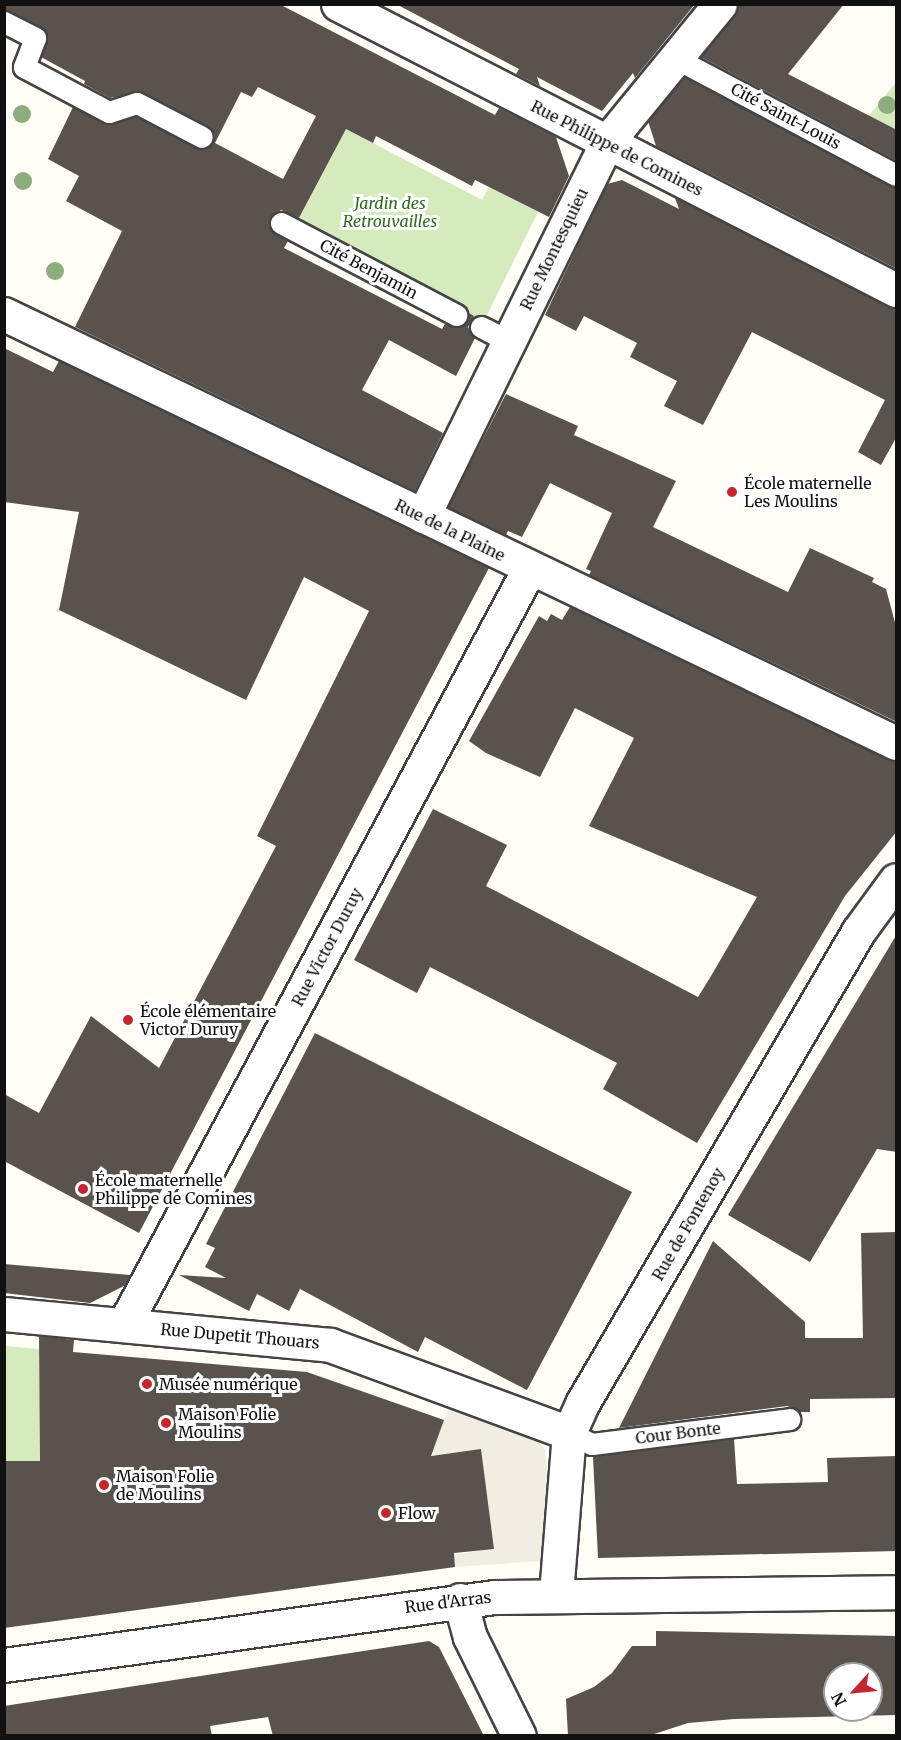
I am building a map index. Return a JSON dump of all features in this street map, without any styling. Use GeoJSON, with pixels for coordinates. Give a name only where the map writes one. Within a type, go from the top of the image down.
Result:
{"type":"FeatureCollection","features":[{"type":"Feature","properties":{"kind":"street","name":"Rue Philippe de Comines"},"geometry":{"type":"LineString","coordinates":[[339,4],[897,291]]}},
{"type":"Feature","properties":{"kind":"street","name":"Rue Montesquieu"},"geometry":{"type":"LineString","coordinates":[[423,516],[495,334],[607,142],[720,4]]}},
{"type":"Feature","properties":{"kind":"street","name":"Rue de la Plaine"},"geometry":{"type":"LineString","coordinates":[[4,314],[529,569],[897,743]]}},
{"type":"Feature","properties":{"kind":"street","name":"Rue Victor Duruy"},"geometry":{"type":"LineString","coordinates":[[124,1325],[529,569]]}},
{"type":"Feature","properties":{"kind":"street","name":"Rue de Fontenoy"},"geometry":{"type":"LineString","coordinates":[[556,1594],[569,1433],[590,1388],[853,941],[897,880]]}},
{"type":"Feature","properties":{"kind":"street","name":"Rue Dupetit Thouars"},"geometry":{"type":"LineString","coordinates":[[4,1314],[330,1344],[569,1433]]}},
{"type":"Feature","properties":{"kind":"street","name":"Rue d'Arras"},"geometry":{"type":"LineString","coordinates":[[4,1665],[460,1599],[556,1594],[897,1592]]}},
{"type":"Feature","properties":{"kind":"street"},"geometry":{"type":"LineString","coordinates":[[460,1599],[470,1637],[519,1736]]}},
{"type":"Feature","properties":{"kind":"lane"},"geometry":{"type":"LineString","coordinates":[[4,22],[35,38],[24,66],[110,112],[137,103],[202,137]]}},
{"type":"Feature","properties":{"kind":"lane","name":"Cité Saint-Louis"},"geometry":{"type":"LineString","coordinates":[[675,58],[897,175]]}},
{"type":"Feature","properties":{"kind":"lane","name":"Cité Benjamin"},"geometry":{"type":"LineString","coordinates":[[281,223],[456,315]]}},
{"type":"Feature","properties":{"kind":"lane","name":"Cour Bonte"},"geometry":{"type":"LineString","coordinates":[[569,1433],[592,1444],[789,1419]]}},
{"type":"Feature","properties":{"kind":"green space"},"geometry":{"type":"Polygon","coordinates":[[[896,82],[896,130],[869,116],[896,82]]]}},
{"type":"Feature","properties":{"kind":"green space","name":"Jardin des Retrouvailles"},"geometry":{"type":"Polygon","coordinates":[[[346,129],[482,200],[489,187],[538,212],[484,321],[296,225],[346,129]]]}},
{"type":"Feature","properties":{"kind":"green space"},"geometry":{"type":"Polygon","coordinates":[[[4,1346],[39,1349],[40,1412],[66,1461],[5,1461],[4,1346]]]}},
{"type":"Feature","properties":{"kind":"shaded area"},"geometry":{"type":"Polygon","coordinates":[[[451,1403],[531,1435],[545,1449],[549,1486],[542,1561],[455,1567],[454,1555],[494,1548],[481,1450],[435,1455],[431,1423],[441,1426],[451,1403]]]}},
{"type":"Feature","properties":{"kind":"building"},"geometry":{"type":"Polygon","coordinates":[[[4,4],[279,4],[495,115],[499,108],[556,137],[569,176],[549,217],[475,180],[472,186],[376,136],[373,143],[346,129],[299,218],[281,210],[270,218],[271,230],[288,241],[284,248],[442,329],[445,324],[462,326],[469,313],[474,316],[468,327],[475,338],[456,376],[389,340],[362,390],[443,433],[415,491],[75,327],[122,231],[66,201],[79,176],[48,159],[73,107],[107,125],[136,117],[202,150],[209,147],[215,136],[208,126],[142,92],[110,98],[84,84],[85,81],[41,57],[47,42],[46,31],[4,9],[4,4]],[[258,87],[252,97],[241,92],[215,143],[283,179],[316,116],[258,87]]]}},
{"type":"Feature","properties":{"kind":"building"},"geometry":{"type":"Polygon","coordinates":[[[396,4],[695,4],[635,78],[633,73],[602,111],[537,77],[540,86],[516,74],[519,69],[396,4]]]}},
{"type":"Feature","properties":{"kind":"building"},"geometry":{"type":"Polygon","coordinates":[[[738,4],[844,4],[788,74],[897,130],[897,161],[701,57],[735,16],[738,4]]]}},
{"type":"Feature","properties":{"kind":"building"},"geometry":{"type":"Polygon","coordinates":[[[684,77],[897,188],[897,269],[656,146],[648,121],[684,77]]]}},
{"type":"Feature","properties":{"kind":"building"},"geometry":{"type":"Polygon","coordinates":[[[622,180],[679,209],[675,198],[897,309],[897,436],[881,465],[858,452],[885,400],[752,332],[703,425],[664,406],[677,381],[630,357],[637,343],[584,316],[576,331],[545,315],[607,184],[622,180]]]}},
{"type":"Feature","properties":{"kind":"building"},"geometry":{"type":"Polygon","coordinates":[[[4,348],[53,372],[59,361],[489,568],[139,1233],[4,1161],[4,1094],[39,1113],[91,1016],[159,1068],[276,846],[257,836],[369,611],[304,577],[246,700],[59,610],[79,512],[4,502],[4,348]]]}},
{"type":"Feature","properties":{"kind":"building"},"geometry":{"type":"Polygon","coordinates":[[[506,394],[578,426],[574,435],[676,481],[653,527],[788,592],[810,548],[874,578],[872,582],[886,589],[897,630],[897,722],[589,575],[591,571],[586,569],[612,513],[550,483],[522,537],[508,531],[506,535],[448,507],[506,394]]]}},
{"type":"Feature","properties":{"kind":"building"},"geometry":{"type":"Polygon","coordinates":[[[570,607],[897,762],[897,831],[845,896],[697,1143],[603,1089],[617,1063],[430,967],[417,993],[354,960],[433,809],[507,845],[486,886],[698,997],[711,976],[757,897],[589,826],[634,738],[575,708],[540,777],[486,753],[469,741],[539,616],[547,621],[551,614],[562,620],[570,607]]]}},
{"type":"Feature","properties":{"kind":"building"},"geometry":{"type":"Polygon","coordinates":[[[897,934],[897,1152],[877,1149],[810,1262],[728,1215],[897,934]]]}},
{"type":"Feature","properties":{"kind":"building"},"geometry":{"type":"Polygon","coordinates":[[[315,1033],[632,1192],[527,1390],[425,1337],[418,1352],[300,1289],[289,1311],[257,1294],[249,1311],[179,1275],[226,1278],[205,1267],[215,1248],[206,1244],[315,1033]]]}},
{"type":"Feature","properties":{"kind":"building"},"geometry":{"type":"Polygon","coordinates":[[[897,1232],[897,1398],[810,1399],[810,1412],[800,1412],[787,1406],[619,1428],[713,1241],[805,1322],[805,1338],[863,1338],[861,1233],[897,1232]]]}},
{"type":"Feature","properties":{"kind":"building"},"geometry":{"type":"Polygon","coordinates":[[[4,1264],[130,1275],[124,1286],[90,1303],[4,1293],[4,1264]]]}},
{"type":"Feature","properties":{"kind":"building"},"geometry":{"type":"Polygon","coordinates":[[[39,1336],[74,1340],[73,1352],[307,1372],[444,1420],[431,1456],[481,1449],[494,1549],[454,1553],[455,1567],[4,1628],[4,1461],[40,1461],[39,1336]]]}},
{"type":"Feature","properties":{"kind":"building"},"geometry":{"type":"Polygon","coordinates":[[[734,1439],[737,1484],[828,1482],[827,1458],[897,1456],[897,1551],[598,1558],[593,1457],[734,1439]]]}},
{"type":"Feature","properties":{"kind":"building"},"geometry":{"type":"Polygon","coordinates":[[[656,1631],[897,1636],[897,1715],[883,1715],[883,1662],[823,1662],[823,1717],[734,1719],[688,1723],[648,1736],[568,1736],[566,1699],[594,1687],[612,1673],[632,1646],[656,1646],[656,1631]]]}},
{"type":"Feature","properties":{"kind":"building"},"geometry":{"type":"Polygon","coordinates":[[[429,1641],[439,1647],[484,1736],[273,1736],[268,1717],[210,1726],[212,1736],[4,1736],[4,1706],[429,1641]]]}},
{"type":"Feature","properties":{"kind":"place","name":"École maternelle Les Moulins"},"geometry":{"type":"Point","coordinates":[732,492]}},
{"type":"Feature","properties":{"kind":"place","name":"École élémentaire Victor Duruy"},"geometry":{"type":"Point","coordinates":[128,1020]}},
{"type":"Feature","properties":{"kind":"place","name":"École maternelle Philippe de Comines"},"geometry":{"type":"Point","coordinates":[83,1189]}},
{"type":"Feature","properties":{"kind":"place","name":"Musée numérique"},"geometry":{"type":"Point","coordinates":[147,1384]}},
{"type":"Feature","properties":{"kind":"place","name":"Maison Folie Moulins"},"geometry":{"type":"Point","coordinates":[166,1423]}},
{"type":"Feature","properties":{"kind":"place","name":"Maison Folie de Moulins"},"geometry":{"type":"Point","coordinates":[104,1485]}},
{"type":"Feature","properties":{"kind":"place","name":"Flow"},"geometry":{"type":"Point","coordinates":[386,1513]}}]}
